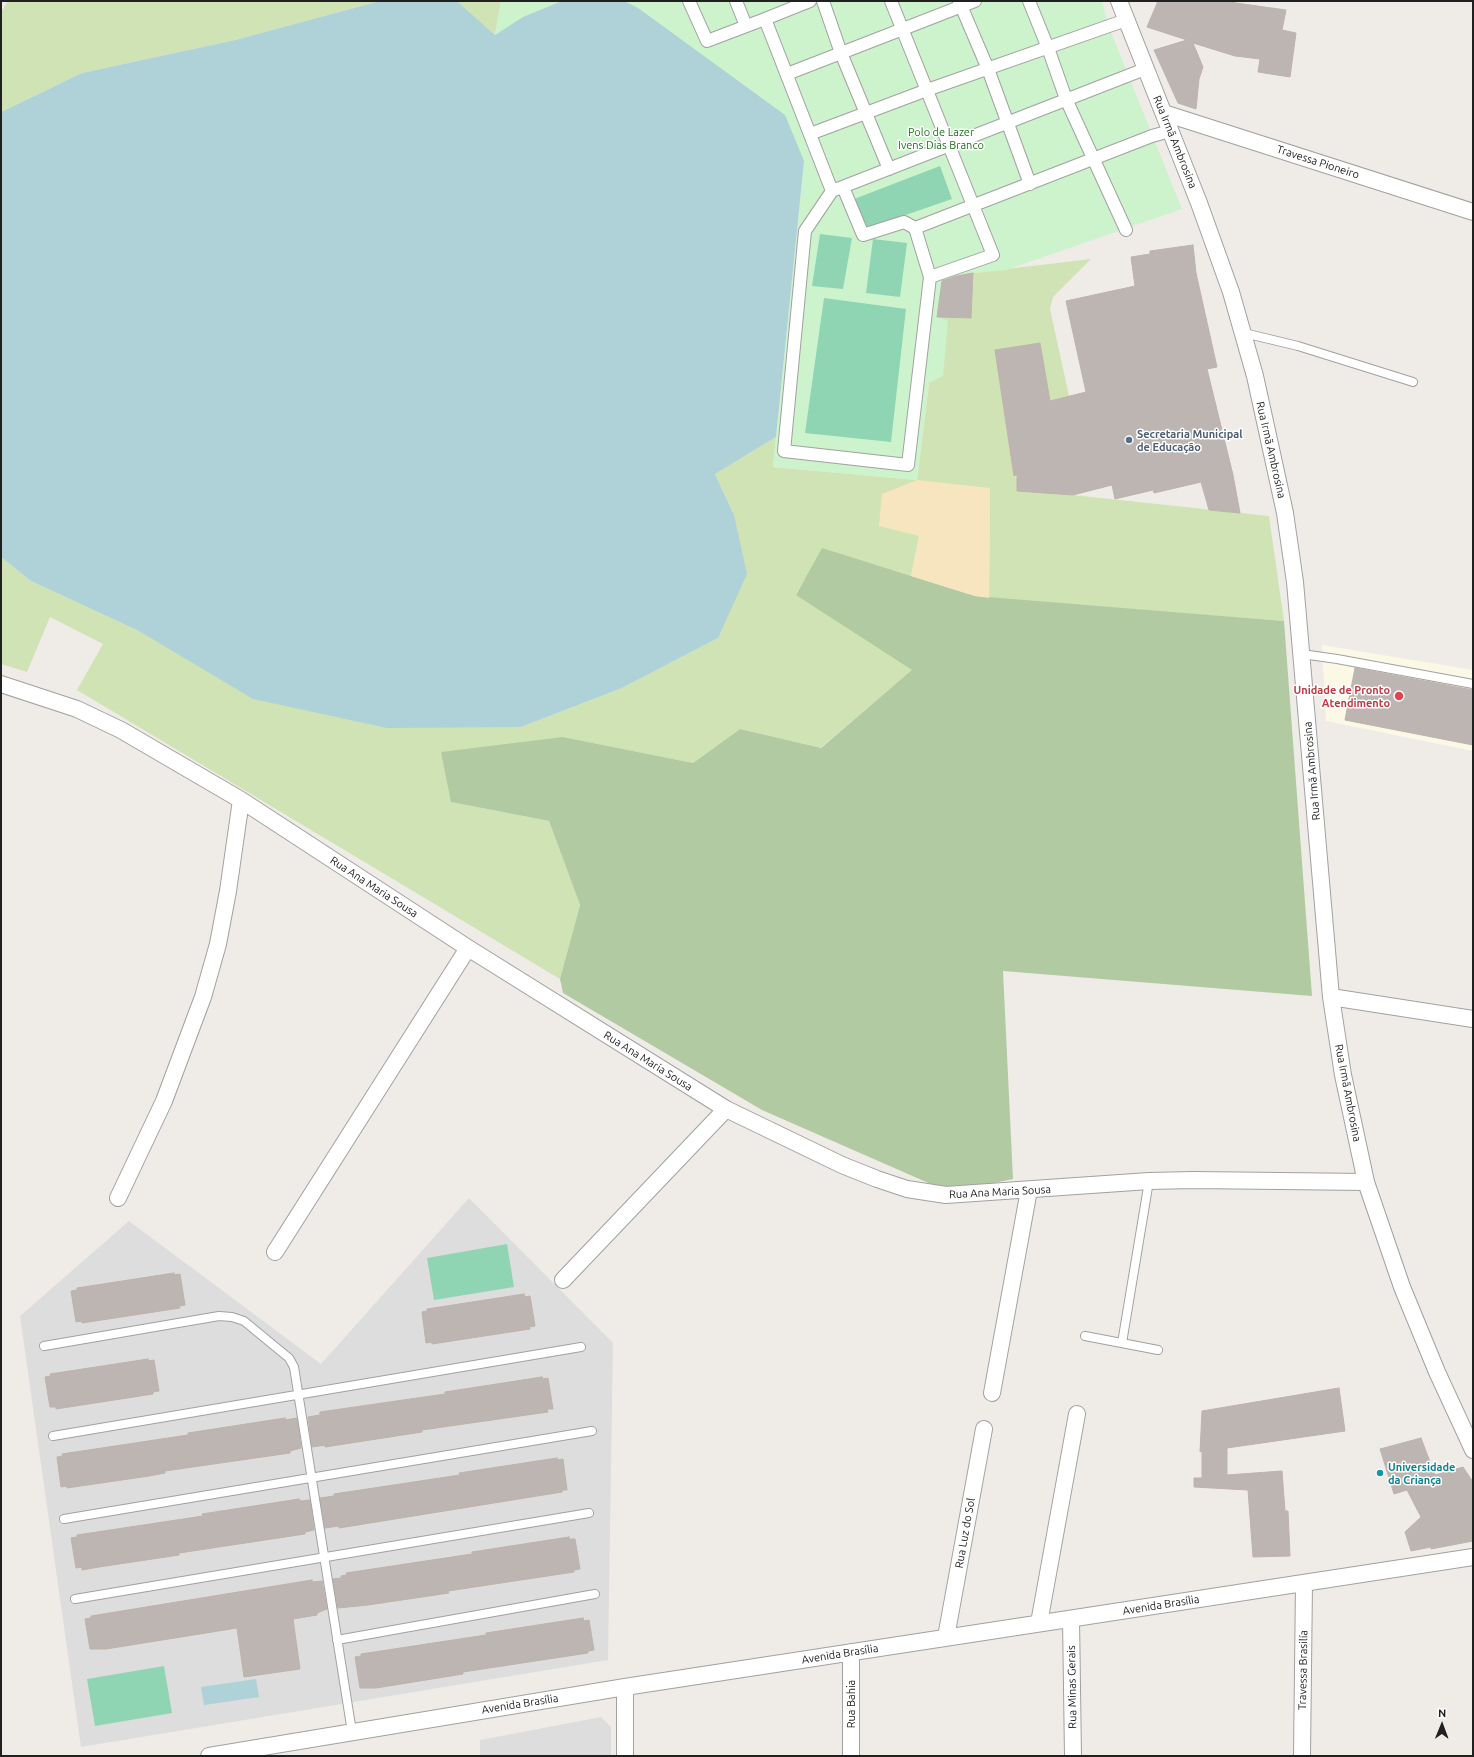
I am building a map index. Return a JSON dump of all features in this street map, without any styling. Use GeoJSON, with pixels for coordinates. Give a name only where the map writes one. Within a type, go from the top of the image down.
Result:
{"type":"FeatureCollection","features":[{"type":"Feature","properties":{"kind":"street"},"geometry":{"type":"LineString","coordinates":[[689,1],[707,41],[810,1]]}},
{"type":"Feature","properties":{"kind":"street"},"geometry":{"type":"LineString","coordinates":[[736,1],[746,26]]}},
{"type":"Feature","properties":{"kind":"street"},"geometry":{"type":"LineString","coordinates":[[823,1],[841,53],[889,169]]}},
{"type":"Feature","properties":{"kind":"street"},"geometry":{"type":"LineString","coordinates":[[891,1],[993,255],[930,277]]}},
{"type":"Feature","properties":{"kind":"street"},"geometry":{"type":"LineString","coordinates":[[787,74],[902,30],[960,3],[975,1]]}},
{"type":"Feature","properties":{"kind":"street"},"geometry":{"type":"LineString","coordinates":[[1029,1],[1048,48],[1066,100],[1126,230]]}},
{"type":"Feature","properties":{"kind":"street","name":"Rua Irmã Ambrosina"},"geometry":{"type":"LineString","coordinates":[[1119,1],[1199,203],[1244,333],[1285,513],[1295,582],[1330,997],[1343,1075],[1366,1182],[1402,1287],[1437,1372],[1473,1450]]}},
{"type":"Feature","properties":{"kind":"street"},"geometry":{"type":"LineString","coordinates":[[960,3],[988,69],[1030,184]]}},
{"type":"Feature","properties":{"kind":"street"},"geometry":{"type":"LineString","coordinates":[[765,19],[810,134],[838,189],[863,235],[904,222],[915,228],[930,277],[908,465],[784,451],[805,231],[838,189],[1145,69]]}},
{"type":"Feature","properties":{"kind":"street"},"geometry":{"type":"LineString","coordinates":[[810,134],[927,90],[1126,20]]}},
{"type":"Feature","properties":{"kind":"street","name":"Travessa Pioneiro"},"geometry":{"type":"LineString","coordinates":[[1164,113],[1473,212]]}},
{"type":"Feature","properties":{"kind":"street"},"geometry":{"type":"LineString","coordinates":[[915,228],[1152,136],[1170,131]]}},
{"type":"Feature","properties":{"kind":"street","name":"Rua Ana Maria Sousa"},"geometry":{"type":"LineString","coordinates":[[1,684],[77,708],[121,730],[241,800],[468,948],[726,1109],[842,1165],[907,1189],[946,1195],[1149,1181],[1193,1180],[1366,1182]]}},
{"type":"Feature","properties":{"kind":"street"},"geometry":{"type":"LineString","coordinates":[[118,1198],[164,1101],[203,997],[218,944],[227,899],[241,800]]}},
{"type":"Feature","properties":{"kind":"street"},"geometry":{"type":"LineString","coordinates":[[275,1252],[468,948]]}},
{"type":"Feature","properties":{"kind":"street"},"geometry":{"type":"LineString","coordinates":[[1330,997],[1473,1019]]}},
{"type":"Feature","properties":{"kind":"street"},"geometry":{"type":"LineString","coordinates":[[563,1280],[726,1109]]}},
{"type":"Feature","properties":{"kind":"street"},"geometry":{"type":"LineString","coordinates":[[992,1393],[1029,1190]]}},
{"type":"Feature","properties":{"kind":"street"},"geometry":{"type":"LineString","coordinates":[[1039,1623],[1077,1414]]}},
{"type":"Feature","properties":{"kind":"street","name":"Rua Luz do Sol"},"geometry":{"type":"LineString","coordinates":[[946,1638],[984,1430]]}},
{"type":"Feature","properties":{"kind":"street","name":"Avenida Brasília"},"geometry":{"type":"LineString","coordinates":[[209,1756],[625,1686],[1473,1557]]}},
{"type":"Feature","properties":{"kind":"street","name":"Travessa Brasilía"},"geometry":{"type":"LineString","coordinates":[[1302,1756],[1304,1583]]}},
{"type":"Feature","properties":{"kind":"street","name":"Rua Minas Gerais"},"geometry":{"type":"LineString","coordinates":[[1071,1618],[1073,1756]]}},
{"type":"Feature","properties":{"kind":"street","name":"Rua Bahia"},"geometry":{"type":"LineString","coordinates":[[851,1652],[851,1756]]}},
{"type":"Feature","properties":{"kind":"street"},"geometry":{"type":"LineString","coordinates":[[625,1686],[625,1756]]}},
{"type":"Feature","properties":{"kind":"lane"},"geometry":{"type":"LineString","coordinates":[[1244,333],[1298,346],[1414,382]]}},
{"type":"Feature","properties":{"kind":"lane"},"geometry":{"type":"LineString","coordinates":[[1302,654],[1473,684]]}},
{"type":"Feature","properties":{"kind":"lane"},"geometry":{"type":"LineString","coordinates":[[1122,1343],[1149,1181]]}},
{"type":"Feature","properties":{"kind":"lane"},"geometry":{"type":"LineString","coordinates":[[44,1346],[219,1316],[232,1317],[244,1321],[289,1358],[294,1367],[299,1395],[352,1732]]}},
{"type":"Feature","properties":{"kind":"lane"},"geometry":{"type":"LineString","coordinates":[[1085,1336],[1158,1350]]}},
{"type":"Feature","properties":{"kind":"lane"},"geometry":{"type":"LineString","coordinates":[[53,1436],[581,1347]]}},
{"type":"Feature","properties":{"kind":"lane"},"geometry":{"type":"LineString","coordinates":[[64,1519],[592,1431]]}},
{"type":"Feature","properties":{"kind":"lane"},"geometry":{"type":"LineString","coordinates":[[75,1599],[589,1513]]}},
{"type":"Feature","properties":{"kind":"lane"},"geometry":{"type":"LineString","coordinates":[[337,1640],[595,1594]]}},
{"type":"Feature","properties":{"kind":"shaded area","name":"Unidade de Pronto Atendimento"},"geometry":{"type":"Polygon","coordinates":[[[1322,645],[1473,670],[1473,751],[1326,721],[1322,645]]]}},
{"type":"Feature","properties":{"kind":"shaded area"},"geometry":{"type":"Polygon","coordinates":[[[469,1198],[613,1343],[608,1660],[81,1747],[20,1316],[129,1221],[321,1364],[469,1198]]]}},
{"type":"Feature","properties":{"kind":"shaded area"},"geometry":{"type":"Polygon","coordinates":[[[601,1717],[611,1727],[611,1756],[480,1756],[480,1740],[601,1717]]]}},
{"type":"Feature","properties":{"kind":"green space"},"geometry":{"type":"Polygon","coordinates":[[[8,1],[380,1],[235,40],[82,73],[1,112],[1,12],[8,1]]]}},
{"type":"Feature","properties":{"kind":"green space"},"geometry":{"type":"Polygon","coordinates":[[[457,1],[501,1],[495,35],[457,1]]]}},
{"type":"Feature","properties":{"kind":"green space"},"geometry":{"type":"Polygon","coordinates":[[[501,1],[562,1],[495,35],[501,1]]]}},
{"type":"Feature","properties":{"kind":"green space","name":"Polo de Lazer Ivens Dias Branco"},"geometry":{"type":"Polygon","coordinates":[[[624,1],[1102,1],[1109,27],[1182,209],[1006,270],[974,273],[971,318],[941,318],[948,321],[943,376],[929,383],[917,480],[773,467],[804,161],[624,1]]]}},
{"type":"Feature","properties":{"kind":"green space"},"geometry":{"type":"Polygon","coordinates":[[[940,166],[952,199],[865,229],[854,199],[940,166]]]}},
{"type":"Feature","properties":{"kind":"green space"},"geometry":{"type":"Polygon","coordinates":[[[820,234],[852,238],[843,289],[812,286],[820,234]]]}},
{"type":"Feature","properties":{"kind":"green space"},"geometry":{"type":"Polygon","coordinates":[[[873,239],[907,243],[900,297],[866,293],[873,239]]]}},
{"type":"Feature","properties":{"kind":"green space"},"geometry":{"type":"Polygon","coordinates":[[[1091,259],[1053,297],[1050,309],[1069,396],[1050,401],[1040,343],[995,350],[1014,476],[1017,478],[1017,490],[1269,516],[1284,621],[989,598],[990,488],[919,536],[911,576],[823,549],[796,594],[913,670],[820,748],[740,729],[693,763],[563,737],[451,802],[549,821],[580,905],[560,979],[77,690],[103,644],[50,617],[27,672],[1,664],[1,557],[31,581],[139,631],[521,727],[622,688],[718,638],[734,515],[715,474],[776,437],[773,467],[917,480],[929,383],[941,317],[970,318],[973,273],[1091,259]]]}},
{"type":"Feature","properties":{"kind":"green space"},"geometry":{"type":"Polygon","coordinates":[[[824,298],[906,309],[891,442],[805,433],[824,298]]]}},
{"type":"Feature","properties":{"kind":"green space"},"geometry":{"type":"Polygon","coordinates":[[[822,548],[975,596],[1284,621],[1312,996],[1003,971],[1013,1179],[949,1192],[762,1110],[563,993],[560,979],[580,905],[549,821],[451,802],[441,752],[563,737],[693,763],[740,729],[821,748],[912,670],[796,595],[822,548]]]}},
{"type":"Feature","properties":{"kind":"green space"},"geometry":{"type":"Polygon","coordinates":[[[507,1244],[514,1287],[434,1300],[427,1258],[507,1244]]]}},
{"type":"Feature","properties":{"kind":"green space"},"geometry":{"type":"Polygon","coordinates":[[[164,1666],[172,1713],[95,1726],[87,1679],[164,1666]]]}},
{"type":"Feature","properties":{"kind":"sand"},"geometry":{"type":"Polygon","coordinates":[[[917,480],[990,488],[989,598],[975,596],[911,576],[919,536],[879,526],[882,494],[917,480]]]}},
{"type":"Feature","properties":{"kind":"water"},"geometry":{"type":"Polygon","coordinates":[[[380,1],[457,1],[495,35],[523,17],[562,1],[624,1],[638,8],[785,115],[804,161],[776,437],[715,474],[734,515],[747,574],[718,638],[622,688],[521,727],[387,728],[253,699],[139,631],[31,581],[1,557],[1,112],[82,73],[235,40],[380,1]]]}},
{"type":"Feature","properties":{"kind":"water"},"geometry":{"type":"Polygon","coordinates":[[[256,1679],[259,1697],[204,1705],[201,1687],[256,1679]]]}},
{"type":"Feature","properties":{"kind":"building"},"geometry":{"type":"Polygon","coordinates":[[[1158,1],[1222,1],[1286,10],[1282,30],[1296,33],[1290,77],[1258,72],[1260,59],[1235,56],[1193,43],[1203,67],[1199,79],[1196,109],[1178,103],[1154,50],[1187,40],[1147,27],[1158,1]]]}},
{"type":"Feature","properties":{"kind":"building"},"geometry":{"type":"Polygon","coordinates":[[[1193,245],[1196,273],[1217,367],[1207,369],[1233,475],[1240,513],[1209,510],[1201,482],[1154,493],[1153,490],[1115,499],[1112,485],[1073,495],[1017,491],[1017,475],[1014,476],[995,350],[1040,343],[1050,401],[1086,392],[1066,301],[1135,286],[1131,257],[1150,254],[1150,251],[1193,245]]]}},
{"type":"Feature","properties":{"kind":"building"},"geometry":{"type":"Polygon","coordinates":[[[973,273],[971,318],[937,317],[942,281],[973,273]]]}},
{"type":"Feature","properties":{"kind":"building"},"geometry":{"type":"Polygon","coordinates":[[[1355,668],[1473,690],[1473,745],[1345,720],[1355,668]]]}},
{"type":"Feature","properties":{"kind":"building"},"geometry":{"type":"Polygon","coordinates":[[[174,1273],[174,1275],[180,1274],[185,1305],[179,1306],[180,1308],[82,1323],[82,1321],[76,1322],[71,1291],[77,1290],[77,1288],[174,1273]]]}},
{"type":"Feature","properties":{"kind":"building"},"geometry":{"type":"Polygon","coordinates":[[[524,1294],[525,1297],[530,1296],[535,1326],[529,1327],[530,1329],[432,1344],[432,1342],[426,1343],[422,1312],[427,1311],[427,1309],[524,1294]]]}},
{"type":"Feature","properties":{"kind":"building"},"geometry":{"type":"Polygon","coordinates":[[[148,1359],[148,1361],[154,1360],[159,1391],[153,1392],[153,1394],[56,1409],[56,1407],[50,1407],[45,1377],[51,1376],[50,1374],[148,1359]]]}},
{"type":"Feature","properties":{"kind":"building"},"geometry":{"type":"Polygon","coordinates":[[[542,1377],[543,1379],[548,1378],[553,1409],[547,1409],[548,1412],[422,1430],[422,1432],[325,1447],[325,1445],[312,1447],[308,1417],[320,1415],[320,1412],[445,1394],[445,1392],[542,1377]]]}},
{"type":"Feature","properties":{"kind":"building"},"geometry":{"type":"Polygon","coordinates":[[[1339,1388],[1345,1431],[1227,1448],[1227,1475],[1282,1471],[1285,1511],[1288,1511],[1290,1556],[1253,1557],[1248,1490],[1194,1487],[1194,1478],[1202,1478],[1202,1451],[1200,1452],[1202,1411],[1339,1388]]]}},
{"type":"Feature","properties":{"kind":"building"},"geometry":{"type":"Polygon","coordinates":[[[285,1418],[285,1420],[297,1418],[301,1448],[290,1451],[290,1453],[165,1471],[165,1473],[149,1476],[67,1488],[67,1486],[61,1487],[57,1457],[63,1456],[62,1454],[188,1435],[188,1433],[285,1418]]]}},
{"type":"Feature","properties":{"kind":"building"},"geometry":{"type":"Polygon","coordinates":[[[1421,1438],[1435,1475],[1463,1467],[1473,1482],[1473,1541],[1431,1549],[1431,1547],[1411,1551],[1405,1532],[1421,1517],[1407,1490],[1394,1494],[1380,1449],[1421,1438]]]}},
{"type":"Feature","properties":{"kind":"building"},"geometry":{"type":"Polygon","coordinates":[[[557,1458],[557,1460],[563,1459],[567,1490],[562,1490],[562,1492],[339,1528],[339,1526],[325,1528],[320,1498],[334,1496],[334,1494],[460,1475],[459,1473],[557,1458]]]}},
{"type":"Feature","properties":{"kind":"building"},"geometry":{"type":"Polygon","coordinates":[[[299,1499],[300,1501],[310,1500],[314,1530],[305,1532],[305,1534],[179,1553],[179,1555],[82,1570],[82,1567],[76,1568],[71,1538],[77,1537],[77,1535],[203,1516],[202,1514],[299,1499]]]}},
{"type":"Feature","properties":{"kind":"building"},"geometry":{"type":"Polygon","coordinates":[[[569,1537],[569,1539],[575,1539],[580,1569],[574,1570],[574,1572],[448,1591],[449,1593],[338,1608],[333,1579],[341,1578],[341,1576],[347,1575],[346,1573],[472,1554],[472,1552],[569,1537]]]}},
{"type":"Feature","properties":{"kind":"building"},"geometry":{"type":"Polygon","coordinates":[[[312,1580],[312,1582],[322,1581],[327,1609],[317,1613],[317,1615],[293,1619],[300,1669],[244,1677],[237,1628],[106,1649],[90,1649],[85,1619],[91,1618],[91,1616],[312,1580]]]}},
{"type":"Feature","properties":{"kind":"building"},"geometry":{"type":"Polygon","coordinates":[[[583,1618],[584,1621],[589,1620],[594,1650],[588,1651],[588,1653],[463,1672],[463,1674],[376,1688],[360,1688],[355,1657],[361,1656],[361,1654],[486,1635],[486,1633],[583,1618]]]}},
{"type":"Feature","properties":{"kind":"place","name":"Secretaria Municipal de Educação"},"geometry":{"type":"Point","coordinates":[1129,440]}},
{"type":"Feature","properties":{"kind":"place","name":"Unidade de Pronto Atendimento"},"geometry":{"type":"Point","coordinates":[1399,696]}},
{"type":"Feature","properties":{"kind":"place","name":"Universidade da Criança"},"geometry":{"type":"Point","coordinates":[1380,1473]}}]}
